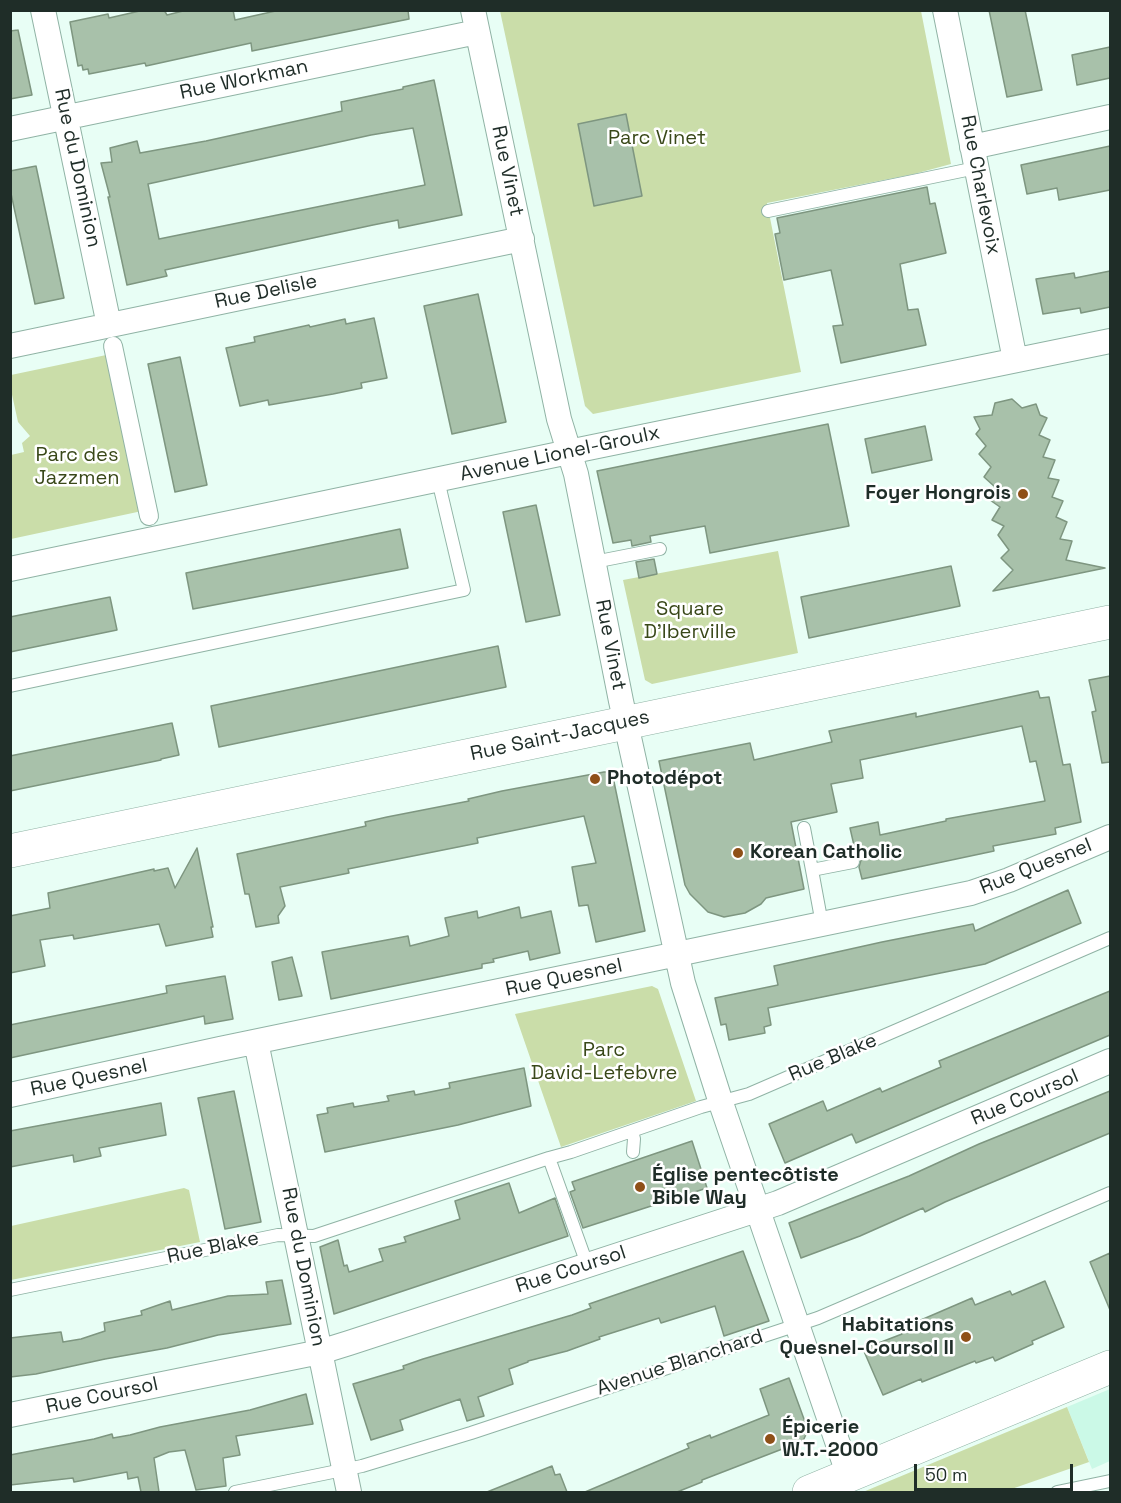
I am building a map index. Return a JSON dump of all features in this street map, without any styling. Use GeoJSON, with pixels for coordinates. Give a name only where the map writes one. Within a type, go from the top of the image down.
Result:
{"type":"FeatureCollection","features":[{"type":"Feature","properties":{"kind":"main road","name":"Rue Saint-Jacques"},"geometry":{"type":"LineString","coordinates":[[10,851],[1110,622]]}},
{"type":"Feature","properties":{"kind":"main road"},"geometry":{"type":"LineString","coordinates":[[809,1492],[850,1480],[1110,1366]]}},
{"type":"Feature","properties":{"kind":"street","name":"Rue du Dominion"},"geometry":{"type":"LineString","coordinates":[[43,10],[111,336]]}},
{"type":"Feature","properties":{"kind":"street","name":"Rue Charlevoix"},"geometry":{"type":"LineString","coordinates":[[945,10],[1015,360]]}},
{"type":"Feature","properties":{"kind":"street","name":"Rue Workman"},"geometry":{"type":"LineString","coordinates":[[10,129],[475,21]]}},
{"type":"Feature","properties":{"kind":"street","name":"Rue Vinet"},"geometry":{"type":"LineString","coordinates":[[475,21],[559,419],[576,474],[626,722],[685,993],[850,1480]]}},
{"type":"Feature","properties":{"kind":"street"},"geometry":{"type":"LineString","coordinates":[[974,157],[1110,117]]}},
{"type":"Feature","properties":{"kind":"street","name":"Rue Delisle"},"geometry":{"type":"LineString","coordinates":[[10,346],[111,336],[522,239]]}},
{"type":"Feature","properties":{"kind":"street"},"geometry":{"type":"LineString","coordinates":[[111,336],[149,516]]}},
{"type":"Feature","properties":{"kind":"street","name":"Avenue Lionel-Groulx"},"geometry":{"type":"LineString","coordinates":[[10,569],[1110,341]]}},
{"type":"Feature","properties":{"kind":"street","name":"Rue Quesnel"},"geometry":{"type":"LineString","coordinates":[[10,1095],[983,890],[1110,837]]}},
{"type":"Feature","properties":{"kind":"street","name":"Rue du Dominion"},"geometry":{"type":"LineString","coordinates":[[255,1042],[297,1235],[329,1404],[347,1481]]}},
{"type":"Feature","properties":{"kind":"street","name":"Rue Coursol"},"geometry":{"type":"LineString","coordinates":[[10,1415],[320,1352],[788,1199],[1110,1061]]}},
{"type":"Feature","properties":{"kind":"lane"},"geometry":{"type":"LineString","coordinates":[[768,211],[974,157]]}},
{"type":"Feature","properties":{"kind":"lane"},"geometry":{"type":"LineString","coordinates":[[10,686],[464,590],[438,480]]}},
{"type":"Feature","properties":{"kind":"lane"},"geometry":{"type":"LineString","coordinates":[[594,562],[660,549]]}},
{"type":"Feature","properties":{"kind":"lane"},"geometry":{"type":"LineString","coordinates":[[804,828],[822,924]]}},
{"type":"Feature","properties":{"kind":"lane"},"geometry":{"type":"LineString","coordinates":[[812,870],[853,862]]}},
{"type":"Feature","properties":{"kind":"lane","name":"Rue Blake"},"geometry":{"type":"LineString","coordinates":[[10,1290],[278,1235],[314,1236],[749,1094],[1110,938]]}},
{"type":"Feature","properties":{"kind":"lane"},"geometry":{"type":"LineString","coordinates":[[632,1131],[633,1152]]}},
{"type":"Feature","properties":{"kind":"lane"},"geometry":{"type":"LineString","coordinates":[[549,1158],[587,1264]]}},
{"type":"Feature","properties":{"kind":"lane","name":"Avenue Blanchard"},"geometry":{"type":"LineString","coordinates":[[235,1492],[347,1481],[471,1433],[818,1318],[1110,1193]]}},
{"type":"Feature","properties":{"kind":"lane"},"geometry":{"type":"LineString","coordinates":[[1057,1492],[1110,1481]]}},
{"type":"Feature","properties":{"kind":"shaded area"},"geometry":{"type":"Polygon","coordinates":[[[1110,1389],[1110,1461],[1092,1469],[1067,1407],[1110,1389]]]}},
{"type":"Feature","properties":{"kind":"green space","name":"Parc Vinet"},"geometry":{"type":"Polygon","coordinates":[[[500,11],[921,11],[951,164],[914,174],[767,203],[801,372],[593,414],[585,406],[500,11]]]}},
{"type":"Feature","properties":{"kind":"green space","name":"Parc des Jazzmen"},"geometry":{"type":"Polygon","coordinates":[[[111,354],[142,511],[11,539],[11,455],[24,452],[22,443],[30,436],[18,422],[11,390],[11,375],[111,354]]]}},
{"type":"Feature","properties":{"kind":"green space","name":"Square D'Iberville"},"geometry":{"type":"Polygon","coordinates":[[[778,551],[798,653],[652,684],[645,680],[623,580],[778,551]]]}},
{"type":"Feature","properties":{"kind":"green space","name":"Parc David-Lefebvre"},"geometry":{"type":"Polygon","coordinates":[[[652,986],[658,989],[696,1101],[561,1147],[515,1014],[652,986]]]}},
{"type":"Feature","properties":{"kind":"green space"},"geometry":{"type":"Polygon","coordinates":[[[184,1188],[189,1190],[200,1242],[11,1280],[11,1226],[184,1188]]]}},
{"type":"Feature","properties":{"kind":"green space"},"geometry":{"type":"Polygon","coordinates":[[[1067,1407],[1089,1462],[1003,1492],[863,1492],[1067,1407]]]}},
{"type":"Feature","properties":{"kind":"building"},"geometry":{"type":"Polygon","coordinates":[[[144,10],[164,10],[167,15],[187,10],[233,10],[235,20],[280,10],[408,10],[409,19],[252,51],[251,43],[146,66],[145,63],[89,74],[88,69],[83,70],[82,65],[78,66],[70,22],[108,14],[109,18],[144,10]]]}},
{"type":"Feature","properties":{"kind":"building"},"geometry":{"type":"Polygon","coordinates":[[[989,10],[1025,10],[1042,90],[1007,97],[989,10]]]}},
{"type":"Feature","properties":{"kind":"building"},"geometry":{"type":"Polygon","coordinates":[[[18,30],[32,95],[10,99],[10,31],[18,30]]]}},
{"type":"Feature","properties":{"kind":"building"},"geometry":{"type":"Polygon","coordinates":[[[1110,47],[1110,78],[1077,85],[1072,55],[1110,47]]]}},
{"type":"Feature","properties":{"kind":"building"},"geometry":{"type":"Polygon","coordinates":[[[434,80],[462,215],[399,228],[398,220],[373,225],[165,270],[167,276],[127,285],[101,163],[112,162],[110,148],[137,141],[140,153],[206,141],[342,111],[341,102],[403,89],[403,87],[434,80]],[[413,128],[371,135],[148,184],[159,239],[425,185],[413,128]]]}},
{"type":"Feature","properties":{"kind":"building"},"geometry":{"type":"Polygon","coordinates":[[[626,114],[642,196],[594,206],[578,124],[626,114]]]}},
{"type":"Feature","properties":{"kind":"building"},"geometry":{"type":"Polygon","coordinates":[[[1110,146],[1110,190],[1059,200],[1057,188],[1027,194],[1021,165],[1110,146]]]}},
{"type":"Feature","properties":{"kind":"building"},"geometry":{"type":"Polygon","coordinates":[[[36,166],[64,298],[35,304],[10,189],[10,171],[36,166]]]}},
{"type":"Feature","properties":{"kind":"building"},"geometry":{"type":"Polygon","coordinates":[[[927,187],[930,204],[935,203],[946,253],[900,264],[908,310],[918,309],[926,345],[841,363],[833,326],[843,325],[831,270],[784,280],[775,234],[780,233],[777,218],[927,187]]]}},
{"type":"Feature","properties":{"kind":"building"},"geometry":{"type":"Polygon","coordinates":[[[1110,271],[1110,307],[1081,313],[1080,308],[1043,314],[1036,279],[1074,273],[1075,278],[1110,271]]]}},
{"type":"Feature","properties":{"kind":"building"},"geometry":{"type":"Polygon","coordinates":[[[478,294],[506,422],[452,434],[424,306],[478,294]]]}},
{"type":"Feature","properties":{"kind":"building"},"geometry":{"type":"Polygon","coordinates":[[[374,318],[387,378],[361,383],[362,388],[333,394],[269,405],[268,400],[240,406],[226,348],[255,342],[254,337],[309,325],[310,327],[345,319],[346,324],[374,318]]]}},
{"type":"Feature","properties":{"kind":"building"},"geometry":{"type":"Polygon","coordinates":[[[180,357],[207,485],[175,492],[148,364],[180,357]]]}},
{"type":"Feature","properties":{"kind":"building","name":"Foyer Hongrois"},"geometry":{"type":"Polygon","coordinates":[[[1012,399],[1022,408],[1036,404],[1040,415],[1047,418],[1039,435],[1050,440],[1043,457],[1055,460],[1048,478],[1059,480],[1052,497],[1063,501],[1056,517],[1067,522],[1060,539],[1072,541],[1066,560],[1105,568],[993,591],[1013,570],[1001,558],[1009,550],[998,535],[1004,526],[992,520],[1000,507],[987,498],[995,487],[984,477],[991,467],[979,454],[986,446],[976,434],[980,429],[974,417],[992,415],[995,403],[1012,399]]]}},
{"type":"Feature","properties":{"kind":"building"},"geometry":{"type":"Polygon","coordinates":[[[828,424],[849,526],[710,553],[705,526],[650,536],[651,542],[632,546],[631,540],[613,543],[597,471],[828,424]]]}},
{"type":"Feature","properties":{"kind":"building"},"geometry":{"type":"Polygon","coordinates":[[[925,426],[932,460],[872,473],[865,439],[925,426]]]}},
{"type":"Feature","properties":{"kind":"building"},"geometry":{"type":"Polygon","coordinates":[[[536,505],[560,615],[526,622],[503,512],[536,505]]]}},
{"type":"Feature","properties":{"kind":"building"},"geometry":{"type":"Polygon","coordinates":[[[400,529],[408,568],[193,609],[186,573],[400,529]]]}},
{"type":"Feature","properties":{"kind":"building"},"geometry":{"type":"Polygon","coordinates":[[[654,559],[657,574],[639,578],[636,562],[654,559]]]}},
{"type":"Feature","properties":{"kind":"building"},"geometry":{"type":"Polygon","coordinates":[[[951,566],[960,606],[809,638],[801,597],[951,566]]]}},
{"type":"Feature","properties":{"kind":"building"},"geometry":{"type":"Polygon","coordinates":[[[110,597],[117,630],[10,652],[10,617],[110,597]]]}},
{"type":"Feature","properties":{"kind":"building"},"geometry":{"type":"Polygon","coordinates":[[[498,646],[506,687],[219,747],[211,706],[498,646]]]}},
{"type":"Feature","properties":{"kind":"building"},"geometry":{"type":"Polygon","coordinates":[[[1110,676],[1110,762],[1102,763],[1092,712],[1096,711],[1089,680],[1110,676]]]}},
{"type":"Feature","properties":{"kind":"building"},"geometry":{"type":"Polygon","coordinates":[[[1038,691],[1040,698],[1049,697],[1063,765],[1070,764],[1081,822],[1055,828],[1056,834],[993,846],[994,851],[862,879],[859,867],[861,860],[856,854],[850,828],[878,822],[880,835],[946,821],[946,819],[1045,801],[1036,761],[1030,762],[1022,726],[860,760],[863,778],[831,784],[837,812],[791,822],[804,889],[766,898],[761,904],[745,913],[724,917],[708,912],[690,894],[685,885],[659,761],[750,743],[754,760],[832,742],[829,731],[916,713],[916,717],[1038,691]]]}},
{"type":"Feature","properties":{"kind":"building"},"geometry":{"type":"Polygon","coordinates":[[[172,723],[179,755],[10,791],[10,756],[172,723]]]}},
{"type":"Feature","properties":{"kind":"building"},"geometry":{"type":"Polygon","coordinates":[[[610,772],[613,777],[645,931],[596,942],[588,905],[579,906],[572,867],[596,863],[584,816],[477,838],[478,843],[348,869],[349,873],[280,887],[285,906],[278,916],[279,923],[256,927],[249,894],[245,894],[237,854],[366,826],[365,822],[469,801],[468,799],[502,791],[610,772]]]}},
{"type":"Feature","properties":{"kind":"building"},"geometry":{"type":"Polygon","coordinates":[[[197,848],[213,937],[166,946],[159,924],[74,939],[73,935],[40,940],[45,966],[10,973],[10,916],[50,908],[48,893],[154,869],[154,871],[168,868],[175,888],[197,848]]]}},
{"type":"Feature","properties":{"kind":"building"},"geometry":{"type":"Polygon","coordinates":[[[1068,890],[1081,923],[985,964],[768,1008],[771,1025],[764,1027],[765,1033],[729,1040],[726,1024],[721,1025],[715,998],[778,985],[774,966],[973,924],[975,931],[1068,890]]]}},
{"type":"Feature","properties":{"kind":"building"},"geometry":{"type":"Polygon","coordinates":[[[519,907],[521,918],[551,911],[560,953],[530,960],[528,951],[493,959],[494,962],[482,964],[482,968],[331,999],[322,952],[408,936],[410,946],[449,936],[445,918],[477,911],[478,918],[519,907]]]}},
{"type":"Feature","properties":{"kind":"building"},"geometry":{"type":"Polygon","coordinates":[[[292,957],[302,996],[279,1000],[272,962],[292,957]]]}},
{"type":"Feature","properties":{"kind":"building"},"geometry":{"type":"Polygon","coordinates":[[[225,976],[233,1019],[205,1024],[204,1016],[10,1058],[10,1025],[167,993],[166,986],[225,976]]]}},
{"type":"Feature","properties":{"kind":"building"},"geometry":{"type":"Polygon","coordinates":[[[1110,991],[1110,1035],[856,1143],[852,1134],[785,1163],[769,1124],[823,1101],[827,1111],[880,1088],[882,1092],[941,1067],[939,1061],[1110,991]]]}},
{"type":"Feature","properties":{"kind":"building"},"geometry":{"type":"Polygon","coordinates":[[[524,1068],[531,1106],[458,1125],[325,1152],[317,1115],[328,1113],[327,1108],[353,1103],[354,1107],[389,1101],[387,1096],[414,1091],[415,1095],[450,1088],[449,1083],[524,1068]]]}},
{"type":"Feature","properties":{"kind":"building"},"geometry":{"type":"Polygon","coordinates":[[[234,1091],[261,1222],[225,1229],[198,1098],[234,1091]]]}},
{"type":"Feature","properties":{"kind":"building"},"geometry":{"type":"Polygon","coordinates":[[[1110,1091],[1110,1133],[925,1212],[923,1208],[860,1236],[801,1258],[789,1223],[909,1176],[979,1144],[1110,1091]]]}},
{"type":"Feature","properties":{"kind":"building"},"geometry":{"type":"Polygon","coordinates":[[[161,1103],[166,1135],[99,1148],[101,1156],[74,1162],[73,1155],[10,1167],[10,1131],[161,1103]]]}},
{"type":"Feature","properties":{"kind":"building","name":"Église pentecôtiste Bible Way"},"geometry":{"type":"Polygon","coordinates":[[[692,1141],[707,1188],[583,1228],[570,1192],[575,1190],[572,1182],[692,1141]]]}},
{"type":"Feature","properties":{"kind":"building"},"geometry":{"type":"Polygon","coordinates":[[[509,1183],[519,1213],[555,1198],[568,1236],[334,1314],[320,1247],[338,1240],[344,1266],[347,1265],[349,1272],[383,1261],[379,1249],[406,1242],[404,1237],[460,1219],[455,1201],[509,1183]]]}},
{"type":"Feature","properties":{"kind":"building"},"geometry":{"type":"Polygon","coordinates":[[[743,1251],[769,1321],[724,1336],[715,1306],[661,1323],[659,1318],[509,1369],[513,1384],[478,1397],[484,1416],[467,1421],[460,1399],[400,1420],[403,1430],[371,1440],[353,1384],[404,1369],[403,1366],[423,1359],[572,1315],[591,1308],[589,1304],[743,1251]]]}},
{"type":"Feature","properties":{"kind":"building"},"geometry":{"type":"Polygon","coordinates":[[[1110,1253],[1110,1310],[1090,1262],[1110,1253]]]}},
{"type":"Feature","properties":{"kind":"building"},"geometry":{"type":"Polygon","coordinates":[[[282,1280],[291,1324],[218,1335],[167,1348],[10,1377],[10,1338],[61,1332],[63,1342],[81,1339],[105,1331],[104,1323],[142,1315],[141,1311],[170,1301],[172,1310],[228,1296],[268,1294],[266,1282],[282,1280]]]}},
{"type":"Feature","properties":{"kind":"building","name":"Habitations Quesnel-Coursol II"},"geometry":{"type":"Polygon","coordinates":[[[1045,1281],[1064,1327],[995,1361],[993,1357],[976,1363],[975,1361],[922,1382],[921,1379],[883,1395],[863,1349],[902,1334],[900,1329],[972,1298],[975,1305],[1010,1291],[1012,1295],[1045,1281]]]}},
{"type":"Feature","properties":{"kind":"building"},"geometry":{"type":"Polygon","coordinates":[[[789,1378],[808,1430],[803,1441],[677,1492],[585,1492],[689,1448],[687,1444],[710,1435],[711,1438],[769,1415],[760,1389],[789,1378]]]}},
{"type":"Feature","properties":{"kind":"building"},"geometry":{"type":"Polygon","coordinates":[[[306,1394],[313,1424],[236,1436],[240,1455],[223,1458],[226,1486],[196,1490],[185,1450],[169,1452],[154,1458],[159,1492],[141,1492],[138,1477],[128,1479],[127,1472],[74,1482],[73,1478],[10,1485],[10,1455],[112,1434],[113,1438],[130,1435],[250,1410],[306,1394]]]}},
{"type":"Feature","properties":{"kind":"building"},"geometry":{"type":"Polygon","coordinates":[[[552,1466],[555,1475],[560,1474],[567,1492],[487,1492],[552,1466]]]}},
{"type":"Feature","properties":{"kind":"place","name":"Foyer Hongrois"},"geometry":{"type":"Point","coordinates":[1023,494]}},
{"type":"Feature","properties":{"kind":"place","name":"Photodépot"},"geometry":{"type":"Point","coordinates":[595,779]}},
{"type":"Feature","properties":{"kind":"place","name":"Korean Catholic"},"geometry":{"type":"Point","coordinates":[738,853]}},
{"type":"Feature","properties":{"kind":"place","name":"Église pentecôtiste Bible Way"},"geometry":{"type":"Point","coordinates":[640,1187]}},
{"type":"Feature","properties":{"kind":"place","name":"Habitations Quesnel-Coursol II"},"geometry":{"type":"Point","coordinates":[966,1337]}},
{"type":"Feature","properties":{"kind":"place","name":"Épicerie W.T.-2000"},"geometry":{"type":"Point","coordinates":[770,1439]}}]}
